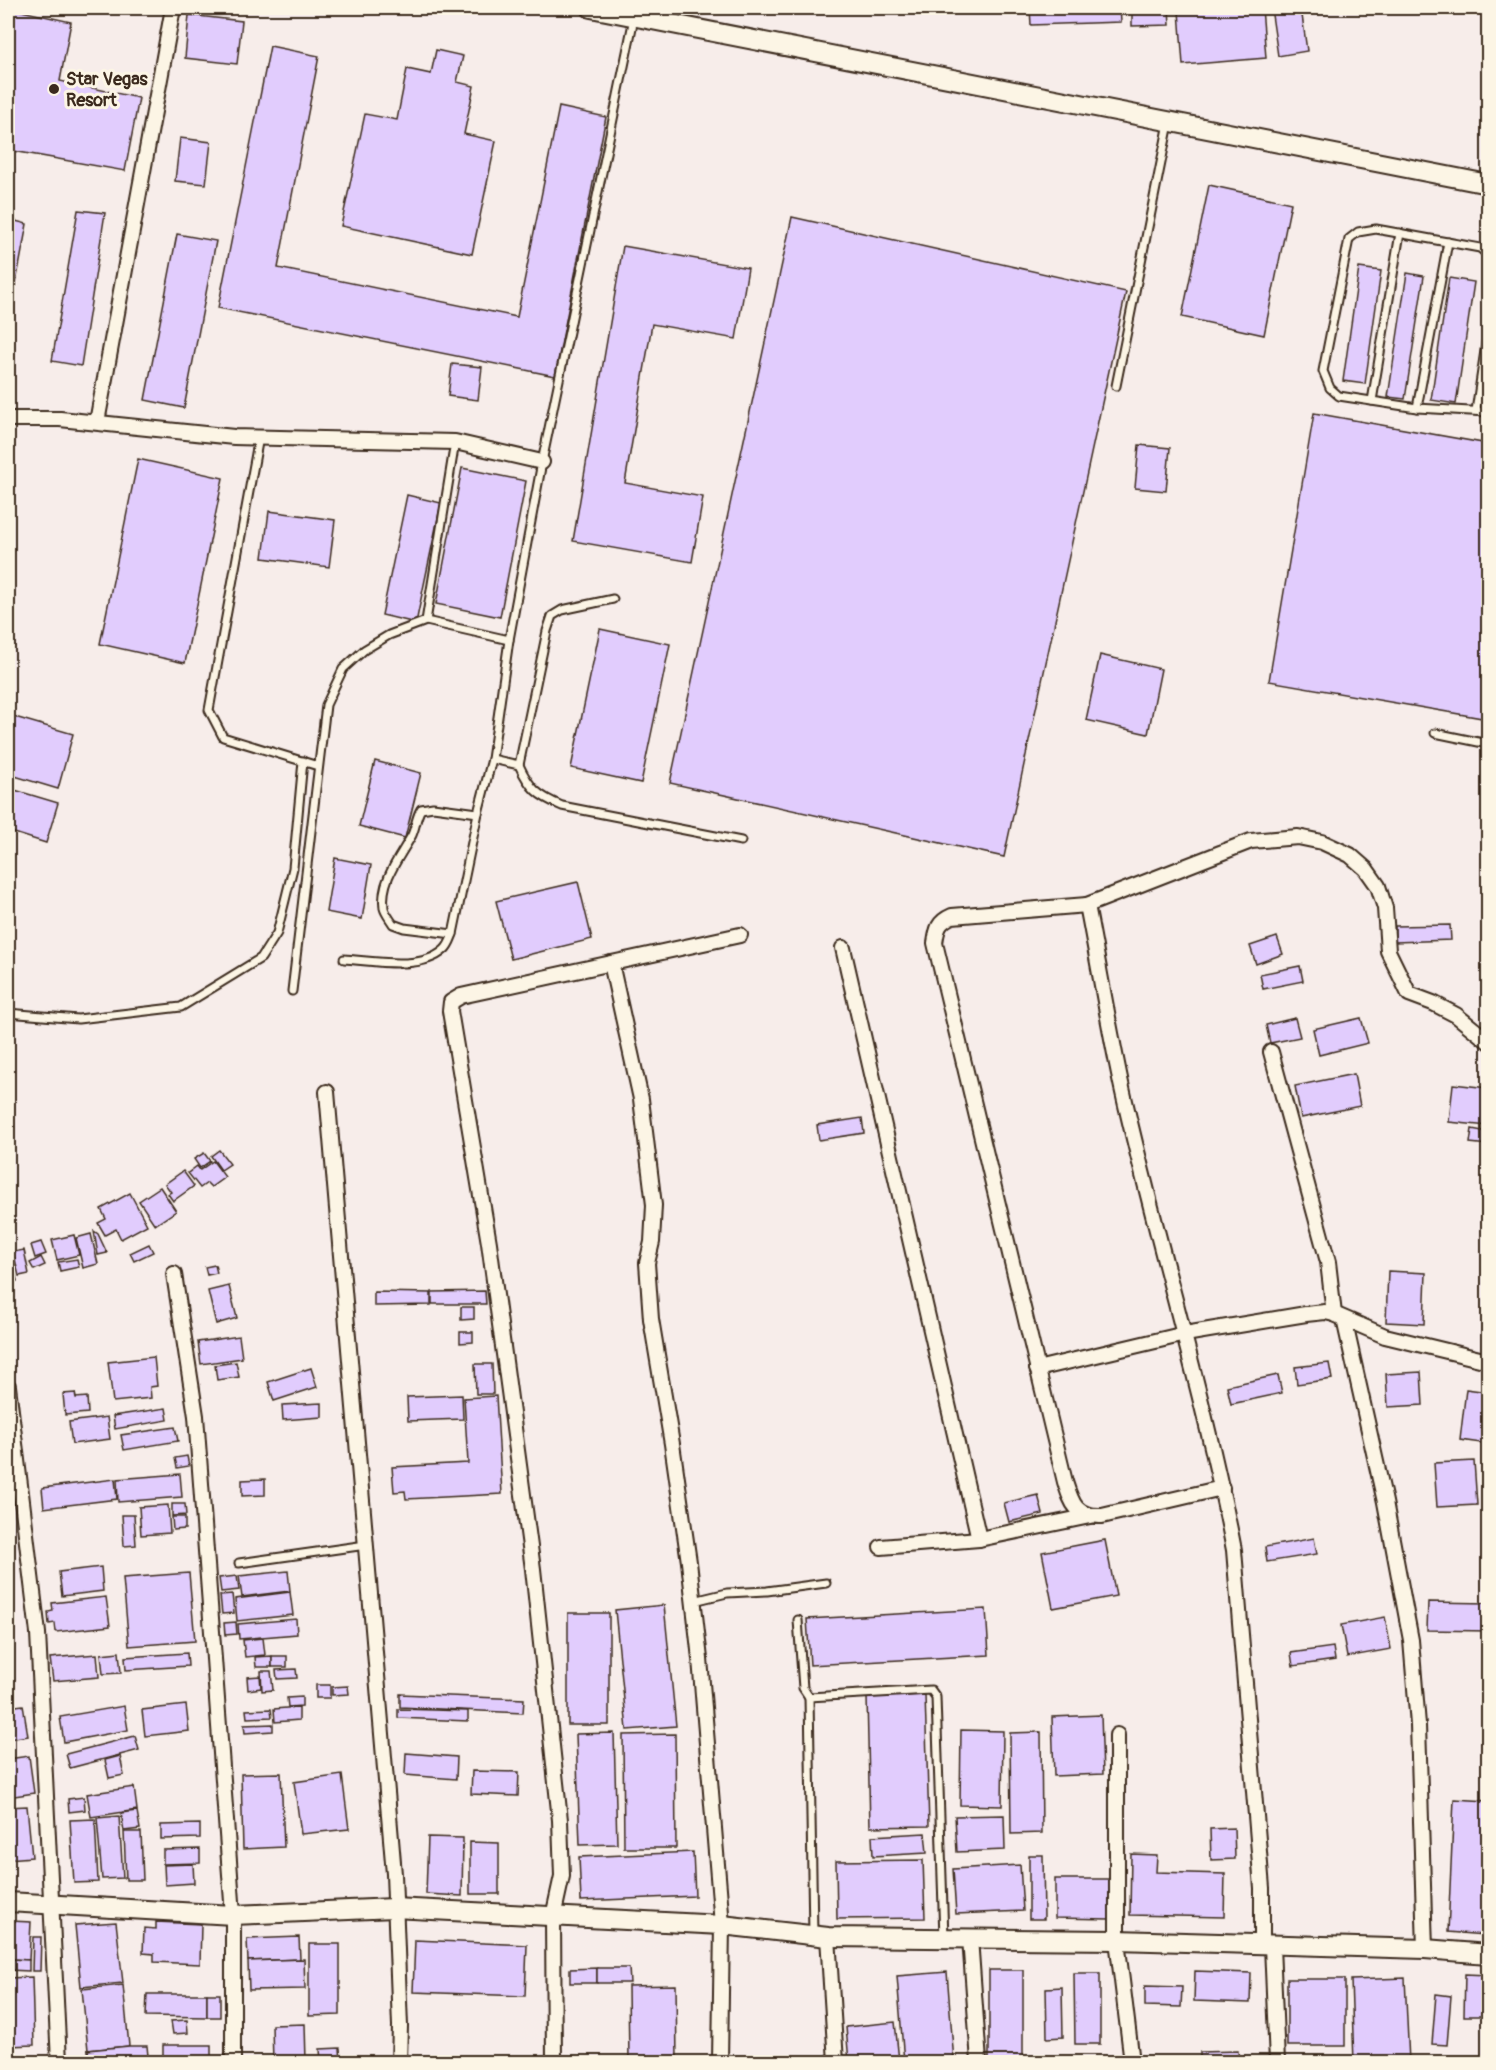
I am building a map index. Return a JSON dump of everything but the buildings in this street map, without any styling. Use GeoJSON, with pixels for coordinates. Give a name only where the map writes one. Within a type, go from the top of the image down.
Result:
{"type":"FeatureCollection","features":[{"type":"Feature","properties":{"kind":"street"},"geometry":{"type":"LineString","coordinates":[[97,422],[173,8]]}},
{"type":"Feature","properties":{"kind":"street"},"geometry":{"type":"LineString","coordinates":[[591,8],[634,16],[669,15],[1169,121],[1488,184]]}},
{"type":"Feature","properties":{"kind":"street"},"geometry":{"type":"LineString","coordinates":[[8,419],[60,419],[234,437],[455,442],[542,462]]}},
{"type":"Feature","properties":{"kind":"street"},"geometry":{"type":"LineString","coordinates":[[1090,1516],[1078,1511],[1069,1493],[935,943],[937,927],[952,916],[1087,905],[1251,841],[1298,837],[1322,842],[1350,855],[1366,869],[1378,886],[1385,908],[1388,951],[1409,994],[1433,1002],[1456,1015],[1488,1041]]}},
{"type":"Feature","properties":{"kind":"street"},"geometry":{"type":"LineString","coordinates":[[1087,905],[1122,1087],[1185,1334],[1222,1488],[1234,1550],[1277,2062]]}},
{"type":"Feature","properties":{"kind":"street"},"geometry":{"type":"LineString","coordinates":[[554,2062],[553,1917],[562,1876],[560,1820],[535,1580],[489,1244],[450,1011],[452,1002],[461,996],[740,935]]}},
{"type":"Feature","properties":{"kind":"street"},"geometry":{"type":"LineString","coordinates":[[843,948],[979,1539]]}},
{"type":"Feature","properties":{"kind":"street"},"geometry":{"type":"LineString","coordinates":[[611,963],[641,1100],[654,1205],[652,1242],[647,1263],[651,1318],[672,1444],[694,1601],[722,1925],[720,2062]]}},
{"type":"Feature","properties":{"kind":"street"},"geometry":{"type":"LineString","coordinates":[[1271,1052],[1328,1262],[1339,1317],[1385,1502],[1411,1640],[1418,1725],[1425,1949]]}},
{"type":"Feature","properties":{"kind":"street"},"geometry":{"type":"LineString","coordinates":[[327,1092],[394,1874],[400,2026],[399,2062]]}},
{"type":"Feature","properties":{"kind":"street"},"geometry":{"type":"LineString","coordinates":[[174,1274],[196,1416],[233,1915],[233,2062]]}},
{"type":"Feature","properties":{"kind":"street"},"geometry":{"type":"LineString","coordinates":[[1037,1369],[1185,1334],[1325,1312],[1386,1336],[1488,1361]]}},
{"type":"Feature","properties":{"kind":"street"},"geometry":{"type":"LineString","coordinates":[[8,1386],[38,1633],[59,2062]]}},
{"type":"Feature","properties":{"kind":"street"},"geometry":{"type":"LineString","coordinates":[[881,1547],[979,1539],[1222,1488]]}},
{"type":"Feature","properties":{"kind":"street"},"geometry":{"type":"LineString","coordinates":[[1117,1735],[1118,1940],[1131,2062]]}},
{"type":"Feature","properties":{"kind":"street"},"geometry":{"type":"LineString","coordinates":[[8,1902],[233,1915],[394,1908],[722,1925],[821,1936],[1118,1940],[1425,1949],[1488,1954]]}},
{"type":"Feature","properties":{"kind":"street"},"geometry":{"type":"LineString","coordinates":[[821,1936],[836,2062]]}},
{"type":"Feature","properties":{"kind":"street"},"geometry":{"type":"LineString","coordinates":[[970,1938],[979,2062]]}},
{"type":"Feature","properties":{"kind":"lane"},"geometry":{"type":"LineString","coordinates":[[344,959],[423,962],[446,950],[453,934],[478,813],[492,759],[509,640],[542,462],[634,16]]}},
{"type":"Feature","properties":{"kind":"lane"},"geometry":{"type":"LineString","coordinates":[[1116,386],[1169,121]]}},
{"type":"Feature","properties":{"kind":"lane"},"geometry":{"type":"LineString","coordinates":[[1488,255],[1480,248],[1400,233],[1376,229],[1358,231],[1349,239],[1323,371],[1330,388],[1339,396],[1417,408],[1488,412]]}},
{"type":"Feature","properties":{"kind":"lane"},"geometry":{"type":"LineString","coordinates":[[1372,401],[1400,233]]}},
{"type":"Feature","properties":{"kind":"lane"},"geometry":{"type":"LineString","coordinates":[[1417,408],[1448,243]]}},
{"type":"Feature","properties":{"kind":"lane"},"geometry":{"type":"LineString","coordinates":[[1476,411],[1488,330]]}},
{"type":"Feature","properties":{"kind":"lane"},"geometry":{"type":"LineString","coordinates":[[259,437],[209,710],[223,738],[318,766]]}},
{"type":"Feature","properties":{"kind":"lane"},"geometry":{"type":"LineString","coordinates":[[426,621],[455,442]]}},
{"type":"Feature","properties":{"kind":"lane"},"geometry":{"type":"LineString","coordinates":[[613,599],[562,610],[552,616],[519,765],[527,782],[540,796],[562,806],[741,842]]}},
{"type":"Feature","properties":{"kind":"lane"},"geometry":{"type":"LineString","coordinates":[[292,991],[326,705],[343,669],[364,650],[389,635],[426,621],[509,640]]}},
{"type":"Feature","properties":{"kind":"lane"},"geometry":{"type":"LineString","coordinates":[[1435,733],[1488,744]]}},
{"type":"Feature","properties":{"kind":"lane"},"geometry":{"type":"LineString","coordinates":[[492,759],[519,765]]}},
{"type":"Feature","properties":{"kind":"lane"},"geometry":{"type":"LineString","coordinates":[[8,1013],[78,1019],[181,1007],[261,958],[277,933],[293,868],[303,761]]}},
{"type":"Feature","properties":{"kind":"lane"},"geometry":{"type":"LineString","coordinates":[[453,934],[404,928],[393,924],[384,908],[386,886],[396,859],[413,833],[417,814],[421,808],[433,807],[478,813]]}},
{"type":"Feature","properties":{"kind":"lane"},"geometry":{"type":"LineString","coordinates":[[239,1563],[366,1545]]}},
{"type":"Feature","properties":{"kind":"lane"},"geometry":{"type":"LineString","coordinates":[[694,1601],[727,1593],[767,1591],[826,1583]]}},
{"type":"Feature","properties":{"kind":"lane"},"geometry":{"type":"LineString","coordinates":[[798,1620],[803,1688],[809,1697],[821,1936]]}},
{"type":"Feature","properties":{"kind":"lane"},"geometry":{"type":"LineString","coordinates":[[809,1697],[931,1690],[936,1697],[944,1938]]}},
{"type":"Feature","properties":{"kind":"place","name":"Star Vegas Resort"},"geometry":{"type":"Point","coordinates":[54,89]}}]}
